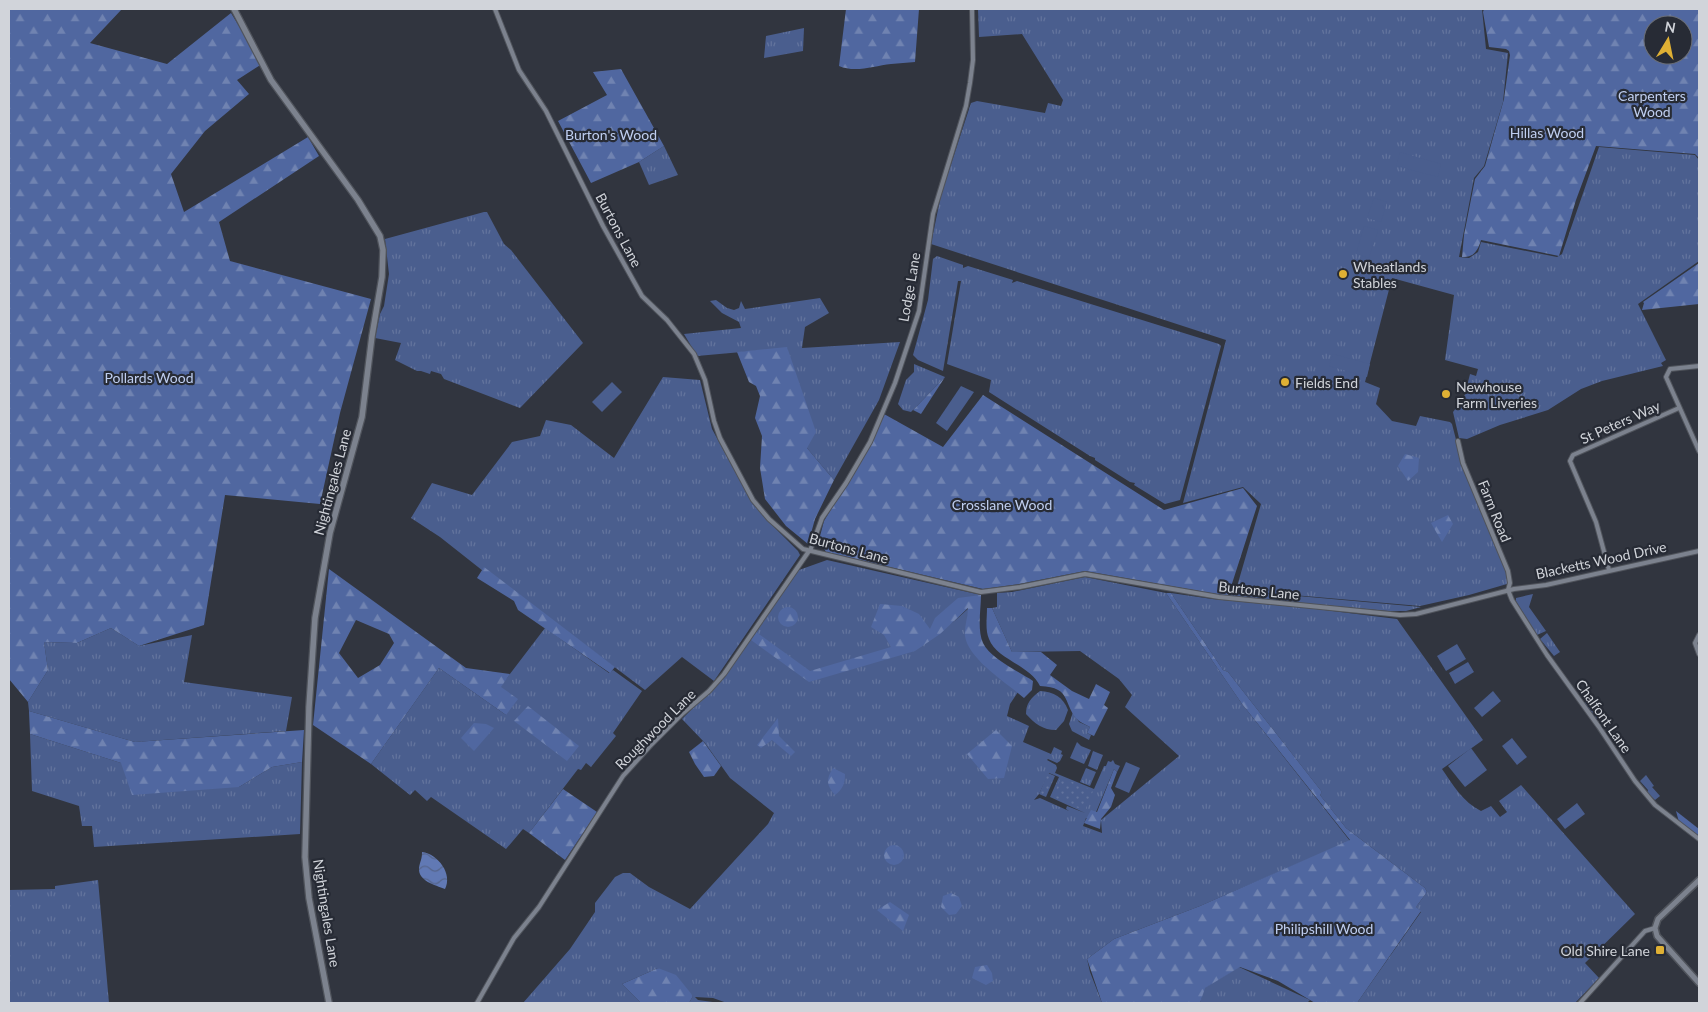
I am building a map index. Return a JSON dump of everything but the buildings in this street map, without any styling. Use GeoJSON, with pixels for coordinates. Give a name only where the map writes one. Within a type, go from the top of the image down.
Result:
{"type":"FeatureCollection","features":[{"type":"Feature","properties":{"kind":"main road","name":"Nightingales Lane"},"geometry":{"type":"LineString","coordinates":[[234,9],[271,80],[358,200],[380,236],[382,250],[382,277],[372,336],[362,417],[330,533],[315,618],[309,700],[306,750],[305,857],[309,898],[329,1003]]}},
{"type":"Feature","properties":{"kind":"street","name":"Burtons Lane"},"geometry":{"type":"LineString","coordinates":[[495,9],[519,70],[549,118],[603,226],[642,296],[667,320],[694,354],[705,380],[714,421],[720,438],[753,500],[769,519],[803,549],[981,592],[1020,587],[1084,574],[1218,597],[1400,616],[1416,614],[1508,590]]}},
{"type":"Feature","properties":{"kind":"street","name":"Lodge Lane"},"geometry":{"type":"LineString","coordinates":[[810,551],[822,518],[846,483],[870,442],[898,375],[916,319],[932,214],[966,106],[973,60],[972,9]]}},
{"type":"Feature","properties":{"kind":"street"},"geometry":{"type":"LineString","coordinates":[[1699,366],[1670,369],[1666,376],[1699,451]]}},
{"type":"Feature","properties":{"kind":"street","name":"St Peters Way"},"geometry":{"type":"LineString","coordinates":[[1609,570],[1596,522],[1570,458],[1680,408]]}},
{"type":"Feature","properties":{"kind":"street","name":"Farm Road"},"geometry":{"type":"LineString","coordinates":[[1458,441],[1466,472],[1508,571],[1510,583],[1508,590]]}},
{"type":"Feature","properties":{"kind":"street","name":"Blacketts Wood Drive"},"geometry":{"type":"LineString","coordinates":[[1508,590],[1546,585],[1699,550]]}},
{"type":"Feature","properties":{"kind":"street","name":"Roughwood Lane"},"geometry":{"type":"LineString","coordinates":[[477,1003],[514,938],[539,907],[623,776],[651,745],[724,674],[810,551]]}},
{"type":"Feature","properties":{"kind":"street","name":"Chalfont Lane"},"geometry":{"type":"LineString","coordinates":[[1508,590],[1512,600],[1547,655],[1655,806],[1699,839]]}},
{"type":"Feature","properties":{"kind":"street"},"geometry":{"type":"LineString","coordinates":[[1699,635],[1695,643],[1699,654]]}},
{"type":"Feature","properties":{"kind":"street"},"geometry":{"type":"LineString","coordinates":[[1699,880],[1658,919],[1654,928],[1657,936],[1699,983]]}},
{"type":"Feature","properties":{"kind":"street"},"geometry":{"type":"LineString","coordinates":[[1580,1003],[1646,931],[1654,928]]}},
{"type":"Feature","properties":{"kind":"green space","name":"Pollards Wood"},"geometry":{"type":"Polygon","coordinates":[[[9,9],[122,9],[90,43],[167,64],[231,13],[262,64],[237,80],[249,94],[205,131],[171,174],[184,212],[308,137],[319,156],[219,222],[230,261],[371,299],[340,413],[320,504],[225,495],[204,625],[139,646],[111,628],[77,643],[44,642],[48,670],[28,702],[9,679],[9,9]]]}},
{"type":"Feature","properties":{"kind":"green space"},"geometry":{"type":"Polygon","coordinates":[[[846,9],[919,9],[915,62],[858,69],[839,66],[846,9]]]}},
{"type":"Feature","properties":{"kind":"green space"},"geometry":{"type":"Polygon","coordinates":[[[978,9],[1482,9],[1486,49],[1508,53],[1503,102],[1484,166],[1474,178],[1459,257],[1469,258],[1478,252],[1481,242],[1557,257],[1562,254],[1599,147],[1695,155],[1699,160],[1699,261],[1638,304],[1666,360],[1661,363],[1663,366],[1602,381],[1581,389],[1548,410],[1500,425],[1467,439],[1459,438],[1453,412],[1464,398],[1470,374],[1476,376],[1478,369],[1445,360],[1454,295],[1392,278],[1365,382],[1380,388],[1376,404],[1392,421],[1416,426],[1420,416],[1452,424],[1462,463],[1507,573],[1507,584],[1420,606],[1236,590],[1261,504],[1243,487],[1183,503],[1226,340],[931,244],[941,195],[971,103],[977,101],[1045,113],[1048,103],[1061,106],[1063,100],[1022,34],[979,37],[978,9]]]}},
{"type":"Feature","properties":{"kind":"green space","name":"Hillas Wood"},"geometry":{"type":"Polygon","coordinates":[[[1484,9],[1699,9],[1699,158],[1695,154],[1596,146],[1576,200],[1559,256],[1481,240],[1475,253],[1462,257],[1464,235],[1475,179],[1485,166],[1504,99],[1510,55],[1506,49],[1489,47],[1484,9]]]}},
{"type":"Feature","properties":{"kind":"green space"},"geometry":{"type":"Polygon","coordinates":[[[804,28],[803,51],[764,58],[766,36],[804,28]]]}},
{"type":"Feature","properties":{"kind":"green space","name":"Burton's Wood"},"geometry":{"type":"Polygon","coordinates":[[[621,69],[664,146],[639,162],[591,183],[558,121],[607,95],[593,72],[621,69]]]}},
{"type":"Feature","properties":{"kind":"green space"},"geometry":{"type":"Polygon","coordinates":[[[664,146],[678,175],[649,185],[639,162],[664,146]]]}},
{"type":"Feature","properties":{"kind":"green space"},"geometry":{"type":"Polygon","coordinates":[[[1400,152],[1441,164],[1438,177],[1396,166],[1400,152]]]}},
{"type":"Feature","properties":{"kind":"green space"},"geometry":{"type":"Polygon","coordinates":[[[1374,198],[1387,202],[1381,222],[1367,218],[1374,198]]]}},
{"type":"Feature","properties":{"kind":"green space"},"geometry":{"type":"Polygon","coordinates":[[[487,212],[504,244],[511,250],[583,343],[520,408],[444,379],[441,374],[431,371],[430,374],[417,371],[395,360],[401,343],[375,338],[380,314],[384,306],[389,274],[385,239],[487,212]]]}},
{"type":"Feature","properties":{"kind":"green space"},"geometry":{"type":"Polygon","coordinates":[[[1364,226],[1378,230],[1369,258],[1356,254],[1364,226]]]}},
{"type":"Feature","properties":{"kind":"green space"},"geometry":{"type":"Polygon","coordinates":[[[937,256],[963,265],[963,268],[968,266],[1013,280],[1012,283],[1017,281],[1221,346],[1180,500],[1165,504],[1134,485],[1135,483],[1130,482],[989,392],[991,380],[947,364],[961,281],[958,281],[943,371],[918,360],[913,355],[928,300],[933,259],[937,256]]]}},
{"type":"Feature","properties":{"kind":"green space"},"geometry":{"type":"Polygon","coordinates":[[[1699,263],[1699,304],[1642,310],[1643,302],[1699,263]]]}},
{"type":"Feature","properties":{"kind":"green space"},"geometry":{"type":"Polygon","coordinates":[[[820,298],[829,313],[805,327],[802,348],[900,342],[879,400],[834,480],[807,448],[787,348],[697,356],[684,334],[741,328],[739,322],[722,313],[710,301],[716,300],[727,308],[734,310],[739,308],[741,301],[745,309],[820,298]]]}},
{"type":"Feature","properties":{"kind":"green space"},"geometry":{"type":"Polygon","coordinates":[[[787,347],[816,432],[807,448],[834,480],[815,519],[808,544],[786,526],[765,499],[760,468],[762,436],[755,418],[760,396],[756,386],[749,382],[737,352],[787,347]]]}},
{"type":"Feature","properties":{"kind":"green space"},"geometry":{"type":"Polygon","coordinates":[[[1333,354],[1370,364],[1367,377],[1329,366],[1333,354]]]}},
{"type":"Feature","properties":{"kind":"green space"},"geometry":{"type":"Polygon","coordinates":[[[914,364],[945,377],[911,412],[903,410],[898,404],[906,380],[914,372],[914,364]]]}},
{"type":"Feature","properties":{"kind":"green space"},"geometry":{"type":"Polygon","coordinates":[[[663,377],[700,380],[712,429],[751,501],[800,555],[714,681],[682,657],[645,690],[528,602],[525,604],[440,537],[411,518],[432,483],[472,495],[512,442],[540,436],[546,420],[571,425],[614,458],[663,377]]]}},
{"type":"Feature","properties":{"kind":"green space"},"geometry":{"type":"Polygon","coordinates":[[[945,377],[921,414],[913,410],[945,377]]]}},
{"type":"Feature","properties":{"kind":"green space"},"geometry":{"type":"Polygon","coordinates":[[[612,382],[622,392],[602,412],[592,402],[612,382]]]}},
{"type":"Feature","properties":{"kind":"green space"},"geometry":{"type":"Polygon","coordinates":[[[961,386],[974,392],[947,431],[936,423],[961,386]]]}},
{"type":"Feature","properties":{"kind":"green space","name":"Crosslane Wood"},"geometry":{"type":"Polygon","coordinates":[[[983,395],[1164,510],[1243,488],[1257,506],[1228,596],[1085,571],[983,589],[826,552],[819,540],[824,521],[871,443],[884,414],[943,447],[983,395]]]}},
{"type":"Feature","properties":{"kind":"green space"},"geometry":{"type":"Polygon","coordinates":[[[1405,454],[1419,458],[1418,472],[1408,481],[1398,466],[1405,454]]]}},
{"type":"Feature","properties":{"kind":"green space"},"geometry":{"type":"Polygon","coordinates":[[[1448,515],[1453,524],[1442,542],[1431,523],[1448,515]]]}},
{"type":"Feature","properties":{"kind":"green space"},"geometry":{"type":"Polygon","coordinates":[[[827,560],[981,595],[950,625],[969,608],[965,635],[1018,692],[1010,704],[1007,716],[1029,726],[1023,742],[1051,754],[1054,747],[1062,751],[1061,754],[1063,755],[1057,763],[1047,760],[1056,765],[1055,773],[1094,789],[1108,761],[1111,762],[1113,760],[1115,764],[1120,766],[1117,772],[1114,769],[1096,812],[1086,818],[1083,826],[1102,833],[1101,820],[1179,756],[1125,707],[1132,695],[1119,679],[1080,651],[1012,652],[992,608],[997,607],[997,593],[1012,592],[1085,577],[1166,593],[1242,704],[1350,841],[1200,906],[1114,939],[1087,959],[1102,1003],[727,1003],[713,998],[695,997],[698,1000],[720,1003],[689,1003],[693,996],[658,968],[622,984],[641,1003],[523,1003],[570,949],[595,912],[595,903],[615,877],[623,873],[630,873],[649,887],[690,909],[768,824],[774,813],[730,778],[705,743],[682,719],[724,677],[799,570],[827,560]],[[1049,773],[1034,800],[1040,798],[1069,811],[1066,809],[1067,806],[1085,813],[1050,797],[1059,777],[1049,773]]]}},
{"type":"Feature","properties":{"kind":"green space"},"geometry":{"type":"Polygon","coordinates":[[[484,567],[615,667],[610,673],[518,610],[514,601],[477,578],[484,567]]]}},
{"type":"Feature","properties":{"kind":"green space"},"geometry":{"type":"Polygon","coordinates":[[[329,569],[466,668],[510,674],[501,687],[518,699],[506,715],[439,668],[371,764],[313,725],[329,569]],[[356,620],[339,653],[358,678],[380,665],[394,643],[389,634],[356,620]]]}},
{"type":"Feature","properties":{"kind":"green space"},"geometry":{"type":"Polygon","coordinates":[[[1230,590],[1421,607],[1406,611],[1388,611],[1228,596],[1230,590]]]}},
{"type":"Feature","properties":{"kind":"green space","name":"Philipshill Wood"},"geometry":{"type":"Polygon","coordinates":[[[1166,593],[1171,593],[1223,670],[1228,672],[1322,792],[1320,795],[1346,828],[1425,888],[1427,892],[1416,907],[1421,911],[1357,1003],[1315,1003],[1278,981],[1240,967],[1205,988],[1200,1003],[1102,1003],[1087,959],[1114,939],[1200,906],[1350,840],[1242,704],[1166,593]]]}},
{"type":"Feature","properties":{"kind":"green space"},"geometry":{"type":"Polygon","coordinates":[[[1171,593],[1397,619],[1483,740],[1442,769],[1459,793],[1481,811],[1491,806],[1500,817],[1507,812],[1499,801],[1521,785],[1635,914],[1585,963],[1599,978],[1575,1003],[1357,1003],[1421,912],[1416,907],[1427,892],[1425,888],[1346,828],[1320,795],[1322,792],[1228,672],[1223,670],[1171,593]]]}},
{"type":"Feature","properties":{"kind":"green space"},"geometry":{"type":"Polygon","coordinates":[[[1533,594],[1529,607],[1546,631],[1537,635],[1516,601],[1516,598],[1533,594]]]}},
{"type":"Feature","properties":{"kind":"green space"},"geometry":{"type":"Polygon","coordinates":[[[981,595],[980,625],[983,643],[998,659],[1033,681],[1032,690],[1024,698],[981,662],[968,645],[965,633],[968,608],[940,634],[915,651],[809,682],[751,640],[756,632],[810,671],[891,647],[884,635],[871,627],[880,604],[902,606],[919,614],[930,629],[935,618],[958,598],[981,595]]]}},
{"type":"Feature","properties":{"kind":"green space"},"geometry":{"type":"Polygon","coordinates":[[[788,607],[795,610],[798,617],[795,624],[788,627],[781,624],[778,617],[781,610],[788,607]]]}},
{"type":"Feature","properties":{"kind":"green space"},"geometry":{"type":"Polygon","coordinates":[[[987,608],[992,608],[1012,652],[1041,652],[1057,665],[1050,675],[1072,691],[1089,699],[1096,684],[1110,692],[1104,705],[1108,708],[1094,736],[1087,733],[1090,727],[1079,721],[1074,715],[1062,693],[1050,687],[1040,686],[1029,673],[993,646],[987,632],[987,608]]]}},
{"type":"Feature","properties":{"kind":"green space"},"geometry":{"type":"Polygon","coordinates":[[[111,628],[139,646],[192,635],[184,682],[292,697],[286,731],[135,742],[29,711],[28,702],[48,670],[44,642],[77,643],[111,628]]]}},
{"type":"Feature","properties":{"kind":"green space"},"geometry":{"type":"Polygon","coordinates":[[[545,628],[609,673],[613,670],[642,691],[613,733],[616,736],[591,767],[586,763],[581,770],[578,769],[529,833],[523,829],[506,849],[431,797],[427,801],[415,790],[410,795],[371,764],[439,668],[506,715],[500,687],[545,628]]]}},
{"type":"Feature","properties":{"kind":"green space"},"geometry":{"type":"Polygon","coordinates":[[[1547,633],[1560,652],[1554,656],[1540,639],[1547,633]]]}},
{"type":"Feature","properties":{"kind":"green space"},"geometry":{"type":"Polygon","coordinates":[[[1457,644],[1466,659],[1446,671],[1437,656],[1457,644]]]}},
{"type":"Feature","properties":{"kind":"green space"},"geometry":{"type":"Polygon","coordinates":[[[1468,662],[1474,672],[1455,684],[1449,673],[1468,662]]]}},
{"type":"Feature","properties":{"kind":"green space"},"geometry":{"type":"Polygon","coordinates":[[[1040,691],[1057,696],[1068,710],[1064,721],[1056,730],[1040,726],[1026,714],[1030,701],[1040,691]]]}},
{"type":"Feature","properties":{"kind":"green space"},"geometry":{"type":"Polygon","coordinates":[[[1493,691],[1501,701],[1482,717],[1474,708],[1493,691]]]}},
{"type":"Feature","properties":{"kind":"green space"},"geometry":{"type":"Polygon","coordinates":[[[1591,697],[1604,715],[1596,720],[1584,703],[1591,697]]]}},
{"type":"Feature","properties":{"kind":"green space"},"geometry":{"type":"Polygon","coordinates":[[[528,706],[579,746],[567,761],[514,721],[528,706]]]}},
{"type":"Feature","properties":{"kind":"green space"},"geometry":{"type":"Polygon","coordinates":[[[29,711],[135,742],[304,730],[302,762],[272,767],[239,787],[132,795],[121,763],[30,734],[29,711]]]}},
{"type":"Feature","properties":{"kind":"green space"},"geometry":{"type":"Polygon","coordinates":[[[1073,712],[1079,722],[1090,727],[1087,733],[1091,735],[1089,740],[1072,731],[1069,724],[1073,712]]]}},
{"type":"Feature","properties":{"kind":"green space"},"geometry":{"type":"Polygon","coordinates":[[[778,718],[779,736],[795,752],[791,756],[772,740],[761,748],[757,745],[778,718]]]}},
{"type":"Feature","properties":{"kind":"green space"},"geometry":{"type":"Polygon","coordinates":[[[474,723],[486,724],[494,728],[474,751],[461,738],[474,723]]]}},
{"type":"Feature","properties":{"kind":"green space"},"geometry":{"type":"Polygon","coordinates":[[[996,730],[1012,746],[1004,778],[988,779],[967,754],[996,730]]]}},
{"type":"Feature","properties":{"kind":"green space"},"geometry":{"type":"Polygon","coordinates":[[[30,734],[121,763],[239,787],[272,767],[302,762],[300,834],[94,847],[92,826],[82,826],[79,806],[32,791],[30,734]]]}},
{"type":"Feature","properties":{"kind":"green space"},"geometry":{"type":"Polygon","coordinates":[[[1512,738],[1527,757],[1517,765],[1502,746],[1512,738]]]}},
{"type":"Feature","properties":{"kind":"green space"},"geometry":{"type":"Polygon","coordinates":[[[703,741],[721,766],[714,776],[704,777],[689,752],[703,741]]]}},
{"type":"Feature","properties":{"kind":"green space"},"geometry":{"type":"Polygon","coordinates":[[[1077,742],[1091,750],[1084,764],[1070,758],[1077,742]]]}},
{"type":"Feature","properties":{"kind":"green space"},"geometry":{"type":"Polygon","coordinates":[[[1471,748],[1487,770],[1465,787],[1448,766],[1471,748]]]}},
{"type":"Feature","properties":{"kind":"green space"},"geometry":{"type":"Polygon","coordinates":[[[1093,751],[1103,755],[1097,770],[1088,766],[1093,751]]]}},
{"type":"Feature","properties":{"kind":"green space"},"geometry":{"type":"Polygon","coordinates":[[[1126,762],[1140,768],[1129,793],[1115,787],[1126,762]]]}},
{"type":"Feature","properties":{"kind":"green space"},"geometry":{"type":"Polygon","coordinates":[[[833,768],[845,774],[843,786],[835,795],[828,782],[833,768]]]}},
{"type":"Feature","properties":{"kind":"green space"},"geometry":{"type":"Polygon","coordinates":[[[1086,768],[1096,772],[1090,786],[1080,782],[1086,768]]]}},
{"type":"Feature","properties":{"kind":"green space"},"geometry":{"type":"Polygon","coordinates":[[[1114,769],[1117,772],[1111,788],[1115,795],[1111,807],[1101,819],[1100,829],[1084,823],[1091,810],[1097,812],[1114,769]]]}},
{"type":"Feature","properties":{"kind":"green space"},"geometry":{"type":"Polygon","coordinates":[[[1048,773],[1055,776],[1046,797],[1039,794],[1048,773]]]}},
{"type":"Feature","properties":{"kind":"green space"},"geometry":{"type":"Polygon","coordinates":[[[1646,775],[1654,786],[1652,787],[1660,796],[1655,800],[1647,793],[1648,790],[1640,781],[1646,775]]]}},
{"type":"Feature","properties":{"kind":"green space"},"geometry":{"type":"Polygon","coordinates":[[[1061,777],[1093,791],[1085,811],[1053,797],[1061,777]]]}},
{"type":"Feature","properties":{"kind":"green space"},"geometry":{"type":"Polygon","coordinates":[[[563,789],[597,812],[565,860],[529,833],[563,789]]]}},
{"type":"Feature","properties":{"kind":"green space"},"geometry":{"type":"Polygon","coordinates":[[[1577,803],[1585,814],[1565,829],[1557,819],[1577,803]]]}},
{"type":"Feature","properties":{"kind":"green space"},"geometry":{"type":"Polygon","coordinates":[[[1676,811],[1699,829],[1699,836],[1679,822],[1676,811]]]}},
{"type":"Feature","properties":{"kind":"green space"},"geometry":{"type":"Polygon","coordinates":[[[894,845],[901,848],[904,855],[901,862],[894,865],[887,862],[884,855],[887,848],[894,845]]]}},
{"type":"Feature","properties":{"kind":"green space"},"geometry":{"type":"Polygon","coordinates":[[[98,880],[109,1003],[9,1003],[9,890],[55,889],[55,886],[98,880]]]}},
{"type":"Feature","properties":{"kind":"green space"},"geometry":{"type":"Polygon","coordinates":[[[951,893],[959,897],[962,906],[956,914],[949,915],[941,907],[943,896],[951,893]]]}},
{"type":"Feature","properties":{"kind":"green space"},"geometry":{"type":"Polygon","coordinates":[[[890,902],[909,915],[903,931],[877,910],[890,902]]]}},
{"type":"Feature","properties":{"kind":"green space"},"geometry":{"type":"Polygon","coordinates":[[[987,965],[992,973],[993,981],[986,985],[972,978],[975,967],[987,965]]]}},
{"type":"Feature","properties":{"kind":"green space"},"geometry":{"type":"Polygon","coordinates":[[[1239,967],[1310,1000],[1307,1003],[1200,1003],[1204,988],[1239,967]]]}},
{"type":"Feature","properties":{"kind":"green space"},"geometry":{"type":"Polygon","coordinates":[[[658,968],[676,975],[693,996],[689,1003],[641,1003],[622,984],[658,968]]]}},
{"type":"Feature","properties":{"kind":"water"},"geometry":{"type":"Polygon","coordinates":[[[422,852],[433,857],[442,866],[447,877],[445,889],[428,882],[421,876],[419,868],[422,852]]]}},
{"type":"Feature","properties":{"kind":"place","name":"Wheatlands Stables"},"geometry":{"type":"Point","coordinates":[1343,274]}},
{"type":"Feature","properties":{"kind":"place","name":"Fields End"},"geometry":{"type":"Point","coordinates":[1285,382]}},
{"type":"Feature","properties":{"kind":"place","name":"Newhouse Farm Liveries"},"geometry":{"type":"Point","coordinates":[1446,394]}},
{"type":"Feature","properties":{"kind":"place","name":"Old Shire Lane"},"geometry":{"type":"Point","coordinates":[1660,950]}},
{"type":"Feature","properties":{"kind":"park label","name":"Carpenters Wood"},"geometry":{"type":"Point","coordinates":[1652,104]}}]}
